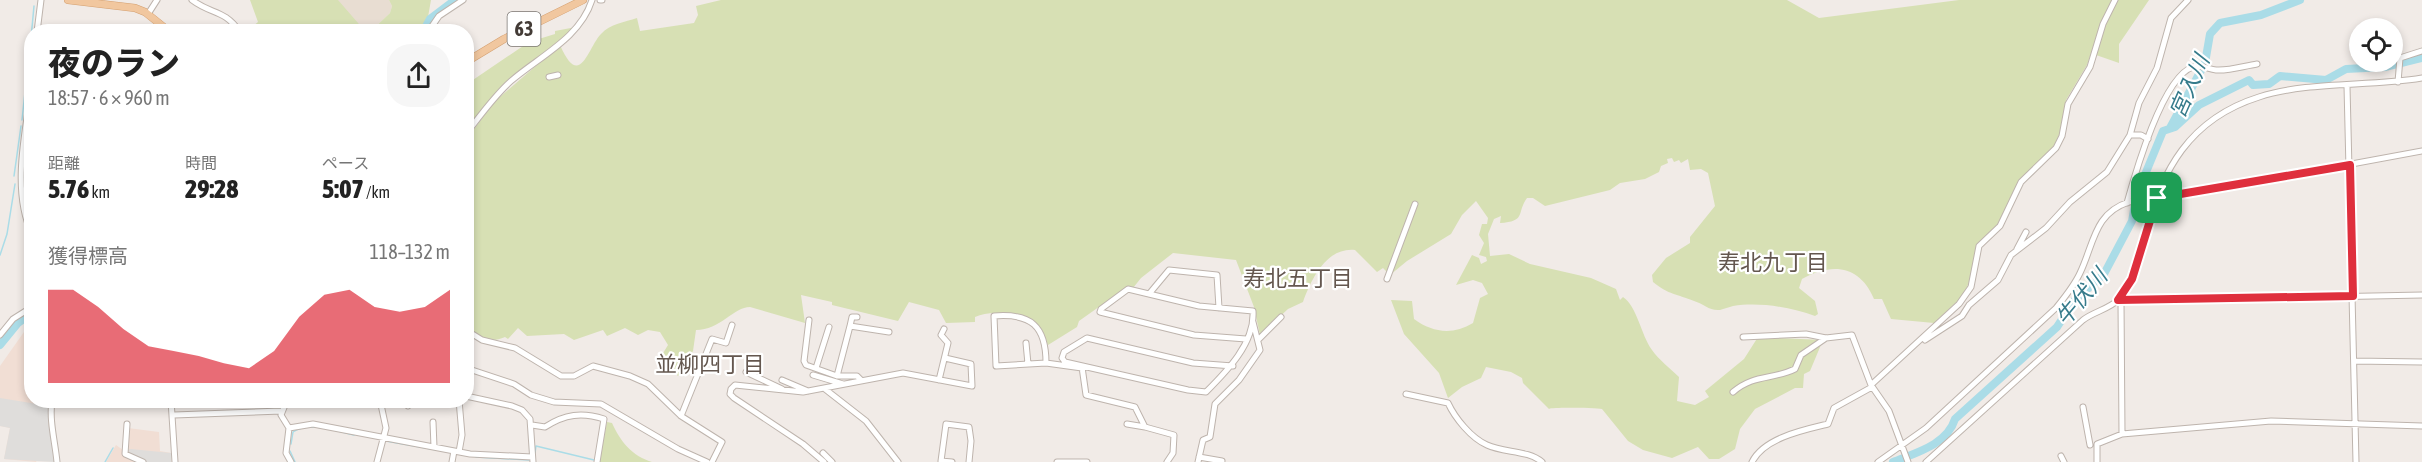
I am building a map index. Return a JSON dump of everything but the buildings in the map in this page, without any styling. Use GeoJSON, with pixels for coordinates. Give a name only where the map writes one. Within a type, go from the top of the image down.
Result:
{"type":"FeatureCollection","features":[{"type":"Feature","properties":{"kind":"main road"},"geometry":{"type":"LineString","coordinates":[[68,0],[126,6],[148,14],[160,24]]}},
{"type":"Feature","properties":{"kind":"main road","name":"63"},"geometry":{"type":"LineString","coordinates":[[474,57],[504,39],[584,0]]}},
{"type":"Feature","properties":{"kind":"street"},"geometry":{"type":"LineString","coordinates":[[38,24],[41,0]]}},
{"type":"Feature","properties":{"kind":"street"},"geometry":{"type":"LineString","coordinates":[[148,14],[157,0]]}},
{"type":"Feature","properties":{"kind":"street"},"geometry":{"type":"LineString","coordinates":[[192,0],[227,15],[234,24]]}},
{"type":"Feature","properties":{"kind":"street"},"geometry":{"type":"LineString","coordinates":[[434,24],[440,16],[463,0]]}},
{"type":"Feature","properties":{"kind":"street"},"geometry":{"type":"LineString","coordinates":[[474,125],[512,80],[579,25],[592,0]]}},
{"type":"Feature","properties":{"kind":"street"},"geometry":{"type":"LineString","coordinates":[[1752,462],[1762,447],[1828,424],[1834,408],[1871,386],[1959,304],[1971,287],[1979,246],[2000,226],[2021,182],[2056,148],[2062,136],[2068,104],[2090,67],[2103,24],[2115,0]]}},
{"type":"Feature","properties":{"kind":"street"},"geometry":{"type":"LineString","coordinates":[[2016,252],[2046,228],[2070,202],[2097,182],[2130,135],[2139,103],[2157,68],[2171,18],[2188,0]]}},
{"type":"Feature","properties":{"kind":"street"},"geometry":{"type":"LineString","coordinates":[[2398,82],[2400,58],[2422,51]]}},
{"type":"Feature","properties":{"kind":"street"},"geometry":{"type":"LineString","coordinates":[[2128,202],[2156,115],[2170,92],[2189,69],[2200,66],[2218,70],[2257,64]]}},
{"type":"Feature","properties":{"kind":"street"},"geometry":{"type":"LineString","coordinates":[[549,77],[558,75]]}},
{"type":"Feature","properties":{"kind":"street"},"geometry":{"type":"LineString","coordinates":[[2122,434],[2120,301],[2132,279],[2155,198],[2180,150],[2206,123],[2224,111],[2260,96],[2284,90],[2398,82],[2422,78]]}},
{"type":"Feature","properties":{"kind":"street"},"geometry":{"type":"LineString","coordinates":[[2347,86],[2355,462]]}},
{"type":"Feature","properties":{"kind":"street"},"geometry":{"type":"LineString","coordinates":[[2130,135],[2141,135],[2148,139]]}},
{"type":"Feature","properties":{"kind":"street"},"geometry":{"type":"LineString","coordinates":[[1878,462],[1903,448],[2056,308],[2072,288],[2099,224],[2110,210],[2128,202],[2422,151]]}},
{"type":"Feature","properties":{"kind":"street"},"geometry":{"type":"LineString","coordinates":[[24,159],[22,178],[24,206]]}},
{"type":"Feature","properties":{"kind":"street"},"geometry":{"type":"LineString","coordinates":[[1387,279],[1414,204]]}},
{"type":"Feature","properties":{"kind":"street"},"geometry":{"type":"LineString","coordinates":[[1915,345],[1962,316],[1969,305],[1998,280],[2026,232]]}},
{"type":"Feature","properties":{"kind":"street"},"geometry":{"type":"LineString","coordinates":[[1149,294],[1169,270],[1217,275],[1219,308]]}},
{"type":"Feature","properties":{"kind":"street"},"geometry":{"type":"LineString","coordinates":[[1222,461],[1199,460],[1203,440],[1210,437],[1215,404],[1239,380],[1260,350],[1252,311],[1199,306],[1128,290],[1100,312],[1194,335],[1246,339]]}},
{"type":"Feature","properties":{"kind":"street"},"geometry":{"type":"LineString","coordinates":[[1926,462],[2083,320],[2095,311],[2120,301],[2422,295]]}},
{"type":"Feature","properties":{"kind":"street"},"geometry":{"type":"LineString","coordinates":[[0,335],[13,319],[24,312]]}},
{"type":"Feature","properties":{"kind":"street"},"geometry":{"type":"LineString","coordinates":[[1046,363],[1046,344],[1040,329],[1033,323],[1016,317],[994,316],[996,366],[1046,363],[1082,367],[1206,392],[1233,366],[1253,322]]}},
{"type":"Feature","properties":{"kind":"street"},"geometry":{"type":"LineString","coordinates":[[837,376],[852,317],[857,317]]}},
{"type":"Feature","properties":{"kind":"street"},"geometry":{"type":"LineString","coordinates":[[1258,339],[1281,317]]}},
{"type":"Feature","properties":{"kind":"street"},"geometry":{"type":"LineString","coordinates":[[809,320],[804,361],[837,376],[857,376],[861,380]]}},
{"type":"Feature","properties":{"kind":"street"},"geometry":{"type":"LineString","coordinates":[[681,416],[712,339],[726,343],[732,325]]}},
{"type":"Feature","properties":{"kind":"street"},"geometry":{"type":"LineString","coordinates":[[850,326],[889,332]]}},
{"type":"Feature","properties":{"kind":"street"},"geometry":{"type":"LineString","coordinates":[[816,368],[829,327]]}},
{"type":"Feature","properties":{"kind":"street"},"geometry":{"type":"LineString","coordinates":[[939,380],[948,343],[942,335],[944,329]]}},
{"type":"Feature","properties":{"kind":"street"},"geometry":{"type":"LineString","coordinates":[[1743,337],[1806,334],[1826,338],[1852,335],[1871,386],[1888,411],[1908,462]]}},
{"type":"Feature","properties":{"kind":"street"},"geometry":{"type":"LineString","coordinates":[[474,335],[482,340],[515,348],[561,376],[574,376],[593,366],[630,376],[648,384],[681,416],[722,442],[712,462]]}},
{"type":"Feature","properties":{"kind":"street"},"geometry":{"type":"LineString","coordinates":[[1082,367],[1062,358],[1064,352],[1087,338],[1193,363],[1233,366]]}},
{"type":"Feature","properties":{"kind":"street"},"geometry":{"type":"LineString","coordinates":[[1733,392],[1743,384],[1761,376],[1784,374],[1795,369],[1801,355],[1826,338]]}},
{"type":"Feature","properties":{"kind":"street"},"geometry":{"type":"LineString","coordinates":[[1026,343],[1028,364]]}},
{"type":"Feature","properties":{"kind":"street"},"geometry":{"type":"LineString","coordinates":[[824,462],[803,444],[730,394],[731,388],[735,385],[784,391],[809,391],[903,373],[972,386],[971,364],[945,358]]}},
{"type":"Feature","properties":{"kind":"street"},"geometry":{"type":"LineString","coordinates":[[2354,361],[2422,362]]}},
{"type":"Feature","properties":{"kind":"street"},"geometry":{"type":"LineString","coordinates":[[1082,367],[1086,395],[1135,407],[1145,427]]}},
{"type":"Feature","properties":{"kind":"street"},"geometry":{"type":"LineString","coordinates":[[474,371],[514,384],[531,395],[554,402],[601,404],[678,449],[707,462]]}},
{"type":"Feature","properties":{"kind":"street"},"geometry":{"type":"LineString","coordinates":[[746,372],[784,391]]}},
{"type":"Feature","properties":{"kind":"street"},"geometry":{"type":"LineString","coordinates":[[813,375],[843,384]]}},
{"type":"Feature","properties":{"kind":"street"},"geometry":{"type":"LineString","coordinates":[[782,380],[809,391]]}},
{"type":"Feature","properties":{"kind":"street"},"geometry":{"type":"LineString","coordinates":[[825,388],[866,421],[898,462]]}},
{"type":"Feature","properties":{"kind":"street"},"geometry":{"type":"LineString","coordinates":[[1406,394],[1448,403],[1459,422],[1486,445],[1512,450],[1542,462]]}},
{"type":"Feature","properties":{"kind":"street"},"geometry":{"type":"LineString","coordinates":[[289,428],[313,424],[479,455],[532,460],[531,419],[522,410],[474,398]]}},
{"type":"Feature","properties":{"kind":"street"},"geometry":{"type":"LineString","coordinates":[[2083,407],[2090,445]]}},
{"type":"Feature","properties":{"kind":"street"},"geometry":{"type":"LineString","coordinates":[[51,408],[50,419],[54,427],[57,462]]}},
{"type":"Feature","properties":{"kind":"street"},"geometry":{"type":"LineString","coordinates":[[173,408],[175,462]]}},
{"type":"Feature","properties":{"kind":"street"},"geometry":{"type":"LineString","coordinates":[[283,408],[283,421],[289,428],[286,453],[291,462]]}},
{"type":"Feature","properties":{"kind":"street"},"geometry":{"type":"LineString","coordinates":[[377,462],[386,422],[382,408]]}},
{"type":"Feature","properties":{"kind":"street"},"geometry":{"type":"LineString","coordinates":[[452,462],[462,435],[460,408]]}},
{"type":"Feature","properties":{"kind":"street"},"geometry":{"type":"LineString","coordinates":[[174,415],[281,411]]}},
{"type":"Feature","properties":{"kind":"street"},"geometry":{"type":"LineString","coordinates":[[532,425],[545,427],[559,418],[589,414],[604,419],[597,462]]}},
{"type":"Feature","properties":{"kind":"street"},"geometry":{"type":"LineString","coordinates":[[2097,462],[2097,444],[2122,434],[2271,421],[2422,426]]}},
{"type":"Feature","properties":{"kind":"street"},"geometry":{"type":"LineString","coordinates":[[433,422],[434,447]]}},
{"type":"Feature","properties":{"kind":"street"},"geometry":{"type":"LineString","coordinates":[[952,462],[941,461],[946,423],[969,427],[971,441],[969,462]]}},
{"type":"Feature","properties":{"kind":"street"},"geometry":{"type":"LineString","coordinates":[[127,424],[124,454],[143,462]]}},
{"type":"Feature","properties":{"kind":"street"},"geometry":{"type":"LineString","coordinates":[[1127,424],[1174,435],[1173,453],[1167,462]]}},
{"type":"Feature","properties":{"kind":"street"},"geometry":{"type":"LineString","coordinates":[[823,453],[832,462]]}},
{"type":"Feature","properties":{"kind":"street"},"geometry":{"type":"LineString","coordinates":[[2061,456],[2064,462]]}},
{"type":"Feature","properties":{"kind":"street"},"geometry":{"type":"LineString","coordinates":[[1057,462],[1087,462]]}},
{"type":"Feature","properties":{"kind":"shaded area"},"geometry":{"type":"Polygon","coordinates":[[[302,0],[389,0],[392,6],[390,13],[378,24],[300,24],[302,0]]]}},
{"type":"Feature","properties":{"kind":"shaded area"},"geometry":{"type":"Polygon","coordinates":[[[24,332],[24,408],[49,408],[48,421],[51,428],[36,462],[4,459],[10,428],[0,426],[0,366],[24,332]]]}},
{"type":"Feature","properties":{"kind":"shaded area"},"geometry":{"type":"Polygon","coordinates":[[[0,398],[24,402],[24,408],[49,408],[48,421],[55,462],[4,459],[10,428],[0,426],[0,398]]]}},
{"type":"Feature","properties":{"kind":"shaded area"},"geometry":{"type":"Polygon","coordinates":[[[128,428],[159,432],[160,451],[171,453],[171,462],[146,462],[126,454],[128,428]]]}},
{"type":"Feature","properties":{"kind":"shaded area"},"geometry":{"type":"Polygon","coordinates":[[[116,445],[123,450],[124,456],[140,462],[106,462],[116,445]]]}},
{"type":"Feature","properties":{"kind":"shaded area"},"geometry":{"type":"Polygon","coordinates":[[[126,450],[171,453],[171,462],[146,462],[129,455],[126,450]]]}},
{"type":"Feature","properties":{"kind":"green space"},"geometry":{"type":"Polygon","coordinates":[[[250,0],[338,0],[359,24],[256,24],[258,22],[250,0]]]}},
{"type":"Feature","properties":{"kind":"green space"},"geometry":{"type":"Polygon","coordinates":[[[389,0],[431,0],[428,17],[424,24],[378,24],[390,13],[392,6],[389,0]]]}},
{"type":"Feature","properties":{"kind":"green space"},"geometry":{"type":"Polygon","coordinates":[[[721,0],[1787,0],[1819,18],[1959,0],[2113,0],[2101,24],[2087,65],[2066,100],[2061,130],[2054,147],[2019,181],[2000,222],[1976,246],[1974,269],[1964,295],[1934,323],[1891,319],[1882,299],[1874,299],[1861,279],[1844,270],[1824,270],[1802,279],[1799,288],[1815,301],[1818,314],[1815,316],[1796,310],[1764,305],[1713,309],[1669,292],[1653,282],[1652,275],[1666,258],[1690,243],[1690,237],[1715,206],[1708,173],[1701,169],[1690,170],[1688,159],[1681,163],[1679,160],[1674,162],[1672,158],[1667,159],[1668,163],[1661,166],[1659,172],[1645,179],[1620,183],[1610,190],[1545,206],[1533,198],[1527,198],[1518,218],[1500,223],[1501,216],[1494,219],[1488,234],[1490,256],[1509,254],[1530,264],[1591,278],[1616,289],[1620,300],[1623,297],[1632,307],[1652,350],[1679,377],[1677,401],[1695,405],[1709,397],[1705,391],[1744,359],[1758,337],[1823,340],[1810,371],[1804,374],[1803,388],[1795,388],[1755,409],[1740,429],[1735,449],[1719,459],[1709,459],[1698,447],[1672,458],[1643,450],[1628,441],[1602,409],[1549,409],[1523,383],[1522,378],[1511,372],[1486,367],[1481,378],[1462,387],[1448,398],[1439,373],[1404,334],[1391,300],[1412,301],[1414,319],[1436,330],[1451,331],[1473,323],[1480,298],[1488,294],[1482,283],[1473,280],[1456,285],[1472,255],[1479,258],[1481,264],[1487,261],[1486,257],[1479,255],[1484,243],[1479,235],[1482,224],[1487,224],[1488,218],[1476,201],[1462,215],[1451,234],[1407,261],[1390,275],[1383,268],[1377,272],[1355,250],[1345,250],[1336,254],[1328,259],[1315,275],[1303,302],[1288,309],[1260,335],[1254,307],[1236,260],[1173,253],[1141,278],[1133,288],[1127,287],[1079,321],[1077,327],[1048,345],[1044,336],[1028,321],[1007,314],[985,314],[975,317],[975,322],[946,323],[939,310],[909,302],[898,321],[801,295],[805,323],[750,307],[705,329],[696,330],[693,351],[678,376],[660,358],[668,345],[660,332],[648,330],[638,335],[625,328],[607,336],[603,330],[574,340],[564,334],[527,336],[518,328],[508,339],[505,337],[489,340],[474,332],[474,129],[494,102],[560,45],[573,65],[578,65],[583,62],[601,34],[613,26],[637,18],[640,31],[694,23],[698,15],[696,6],[721,0]]]}},
{"type":"Feature","properties":{"kind":"green space"},"geometry":{"type":"Polygon","coordinates":[[[2118,0],[2149,0],[2119,44],[2119,63],[2096,55],[2104,26],[2118,0]]]}},
{"type":"Feature","properties":{"kind":"green space"},"geometry":{"type":"Polygon","coordinates":[[[576,27],[515,76],[474,124],[474,79],[529,42],[555,34],[555,31],[576,27]]]}},
{"type":"Feature","properties":{"kind":"green space"},"geometry":{"type":"Polygon","coordinates":[[[607,422],[612,423],[623,442],[633,452],[652,462],[599,462],[607,422]]]}},
{"type":"Feature","properties":{"kind":"waterway"},"geometry":{"type":"LineString","coordinates":[[427,24],[430,19],[455,0]]}},
{"type":"Feature","properties":{"kind":"waterway","name":"宮入川"},"geometry":{"type":"LineString","coordinates":[[2170,128],[2205,63],[2210,34],[2220,23],[2261,15],[2300,0]]}},
{"type":"Feature","properties":{"kind":"waterway"},"geometry":{"type":"LineString","coordinates":[[32,24],[34,6]]}},
{"type":"Feature","properties":{"kind":"waterway","name":"牛伏川"},"geometry":{"type":"LineString","coordinates":[[1893,462],[1938,442],[1951,428],[1955,419],[2057,327],[2074,301],[2104,274],[2132,221],[2137,194],[2163,131],[2175,127],[2199,105],[2249,80],[2253,85],[2269,84],[2280,76],[2326,80],[2346,69],[2385,67],[2422,58]]}},
{"type":"Feature","properties":{"kind":"waterway"},"geometry":{"type":"LineString","coordinates":[[22,120],[24,102]]}},
{"type":"Feature","properties":{"kind":"waterway"},"geometry":{"type":"LineString","coordinates":[[14,176],[21,126]]}},
{"type":"Feature","properties":{"kind":"waterway"},"geometry":{"type":"LineString","coordinates":[[0,255],[7,234],[15,184]]}},
{"type":"Feature","properties":{"kind":"waterway"},"geometry":{"type":"LineString","coordinates":[[0,345],[24,319]]}},
{"type":"Feature","properties":{"kind":"waterway"},"geometry":{"type":"LineString","coordinates":[[291,444],[293,432],[306,427],[323,428],[354,435]]}},
{"type":"Feature","properties":{"kind":"waterway"},"geometry":{"type":"LineString","coordinates":[[386,441],[437,450]]}},
{"type":"Feature","properties":{"kind":"waterway"},"geometry":{"type":"LineString","coordinates":[[535,453],[536,446],[594,460]]}},
{"type":"Feature","properties":{"kind":"waterway"},"geometry":{"type":"LineString","coordinates":[[105,462],[113,448]]}},
{"type":"Feature","properties":{"kind":"waterway"},"geometry":{"type":"LineString","coordinates":[[290,451],[295,462]]}},
{"type":"Feature","properties":{"kind":"waterway"},"geometry":{"type":"LineString","coordinates":[[476,457],[529,460]]}},
{"type":"Feature","properties":{"kind":"district","name":"寿北九丁目"},"geometry":{"type":"Point","coordinates":[1773,262]}},
{"type":"Feature","properties":{"kind":"district","name":"寿北五丁目"},"geometry":{"type":"Point","coordinates":[1298,278]}},
{"type":"Feature","properties":{"kind":"district","name":"並柳四丁目"},"geometry":{"type":"Point","coordinates":[710,364]}},
{"type":"Feature","properties":{"kind":"route"},"geometry":{"type":"LineString","coordinates":[[2350,165],[2353,296],[2121,302],[2118,300],[2132,279],[2142,238],[2157,198],[2350,165]]}}]}
